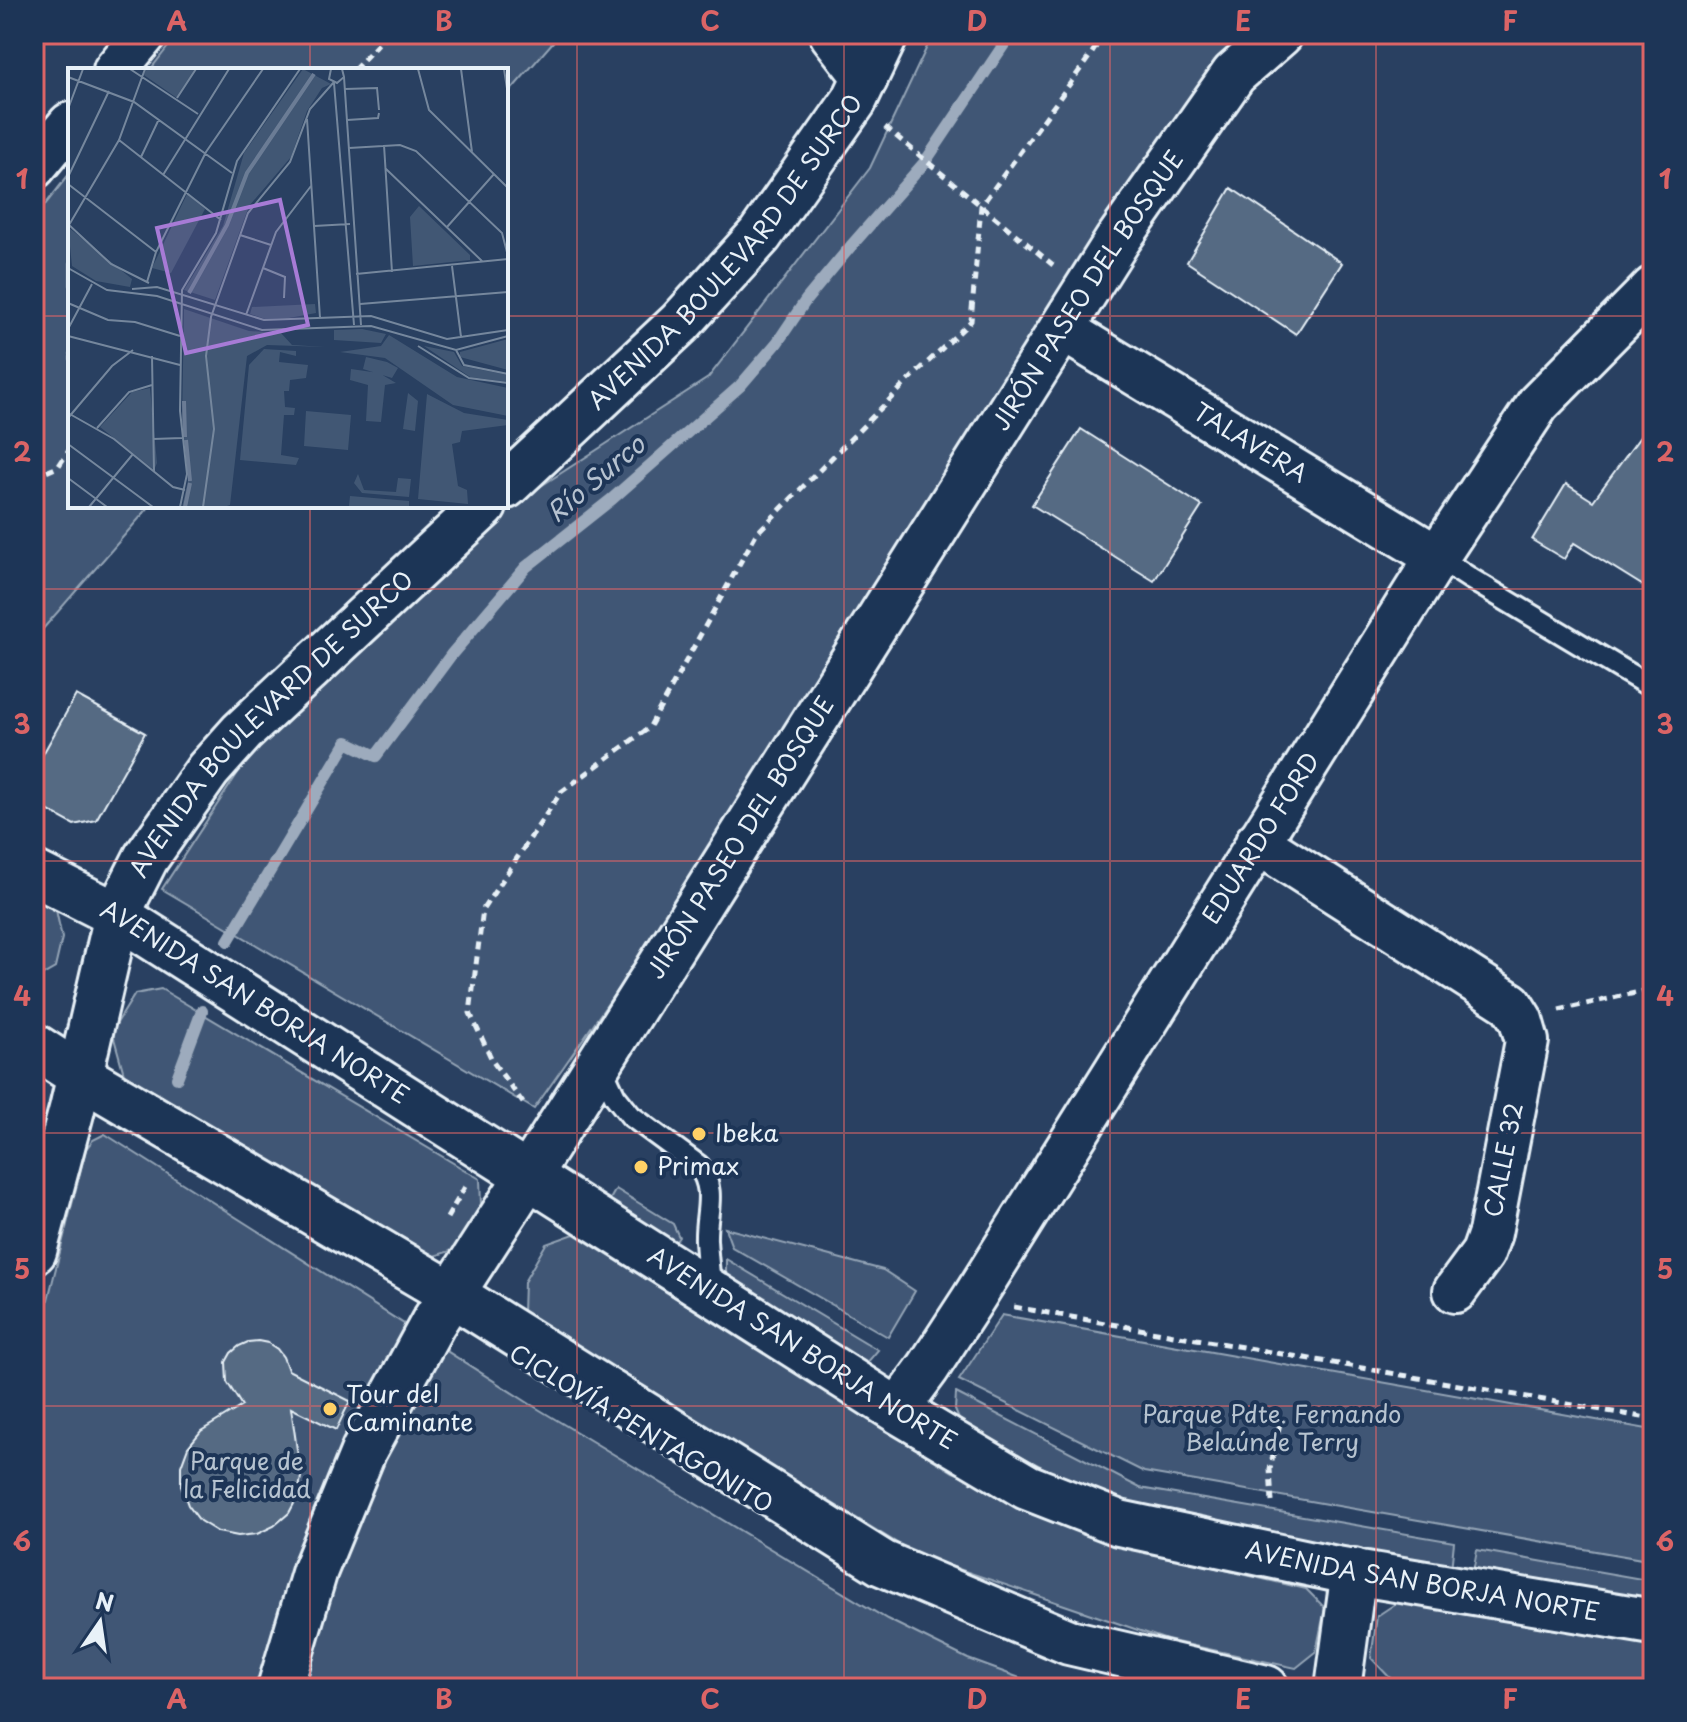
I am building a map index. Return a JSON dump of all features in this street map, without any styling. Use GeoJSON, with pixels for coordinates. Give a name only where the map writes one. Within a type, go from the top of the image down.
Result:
{"type":"FeatureCollection","features":[{"type":"Feature","properties":{"kind":"street"},"geometry":{"type":"LineString","coordinates":[[117,68],[145,34]]}},
{"type":"Feature","properties":{"kind":"street"},"geometry":{"type":"LineString","coordinates":[[831,34],[866,79]]}},
{"type":"Feature","properties":{"kind":"street","name":"AVENIDA BOULEVARD DE SURCO"},"geometry":{"type":"LineString","coordinates":[[508,484],[680,323],[760,235],[854,101],[886,34]]}},
{"type":"Feature","properties":{"kind":"street","name":"JIRÓN PASEO DEL BOSQUE"},"geometry":{"type":"LineString","coordinates":[[280,1688],[315,1570],[364,1450],[433,1323],[1117,241],[1234,74],[1280,34]]}},
{"type":"Feature","properties":{"kind":"street"},"geometry":{"type":"LineString","coordinates":[[34,167],[68,126]]}},
{"type":"Feature","properties":{"kind":"street","name":"EDUARDO FORD"},"geometry":{"type":"LineString","coordinates":[[897,1410],[973,1299],[1257,842],[1538,404],[1653,288]]}},
{"type":"Feature","properties":{"kind":"street","name":"TALAVERA"},"geometry":{"type":"LineString","coordinates":[[1062,329],[1437,557]]}},
{"type":"Feature","properties":{"kind":"street","name":"AVENIDA BOULEVARD DE SURCO"},"geometry":{"type":"LineString","coordinates":[[34,1251],[117,915],[146,858],[208,770],[233,741],[482,508]]}},
{"type":"Feature","properties":{"kind":"street"},"geometry":{"type":"LineString","coordinates":[[1257,842],[1511,1004],[1536,1016]]}},
{"type":"Feature","properties":{"kind":"street","name":"AVENIDA SAN BORJA NORTE"},"geometry":{"type":"LineString","coordinates":[[34,873],[117,915],[539,1158],[711,1292],[897,1410],[1027,1487],[1119,1523],[1354,1571],[1653,1622]]}},
{"type":"Feature","properties":{"kind":"street","name":"CALLE 32"},"geometry":{"type":"LineString","coordinates":[[1455,1291],[1483,1253],[1490,1233],[1527,1041],[1536,1016]]}},
{"type":"Feature","properties":{"kind":"street"},"geometry":{"type":"LineString","coordinates":[[35,1031],[79,1075],[452,1294],[882,1563],[1069,1642],[1266,1688]]}},
{"type":"Feature","properties":{"kind":"street"},"geometry":{"type":"LineString","coordinates":[[1338,1688],[1354,1571]]}},
{"type":"Feature","properties":{"kind":"lane"},"geometry":{"type":"LineString","coordinates":[[1437,557],[1653,688]]}},
{"type":"Feature","properties":{"kind":"lane"},"geometry":{"type":"LineString","coordinates":[[599,1062],[615,1096],[631,1116],[699,1166],[707,1177],[706,1238],[711,1292]]}},
{"type":"Feature","properties":{"kind":"path"},"geometry":{"type":"LineString","coordinates":[[356,68],[387,34]]}},
{"type":"Feature","properties":{"kind":"path"},"geometry":{"type":"LineString","coordinates":[[539,1158],[470,1013],[483,909],[561,792],[649,728],[756,534],[971,321],[981,206],[1104,34]]}},
{"type":"Feature","properties":{"kind":"path"},"geometry":{"type":"LineString","coordinates":[[914,151],[1085,291]]}},
{"type":"Feature","properties":{"kind":"path"},"geometry":{"type":"LineString","coordinates":[[34,477],[58,467],[68,452]]}},
{"type":"Feature","properties":{"kind":"path"},"geometry":{"type":"LineString","coordinates":[[34,952],[42,957],[35,1031]]}},
{"type":"Feature","properties":{"kind":"path"},"geometry":{"type":"LineString","coordinates":[[1536,1016],[1653,989]]}},
{"type":"Feature","properties":{"kind":"path"},"geometry":{"type":"LineString","coordinates":[[1009,1306],[1653,1419]]}},
{"type":"Feature","properties":{"kind":"path"},"geometry":{"type":"LineString","coordinates":[[1272,1502],[1270,1469],[1280,1423]]}},
{"type":"Feature","properties":{"kind":"green space"},"geometry":{"type":"Polygon","coordinates":[[[178,34],[560,34],[508,94],[508,68],[152,68],[178,34]]]}},
{"type":"Feature","properties":{"kind":"green space"},"geometry":{"type":"Polygon","coordinates":[[[933,34],[1238,34],[669,916],[534,1109],[162,889],[249,756],[357,651],[521,499],[708,378],[870,168],[933,34]]]}},
{"type":"Feature","properties":{"kind":"green space"},"geometry":{"type":"Polygon","coordinates":[[[68,176],[68,508],[148,508],[42,630],[34,626],[34,219],[68,176]]]}},
{"type":"Feature","properties":{"kind":"green space"},"geometry":{"type":"Polygon","coordinates":[[[34,897],[56,910],[62,938],[55,968],[34,980],[34,897]]]}},
{"type":"Feature","properties":{"kind":"green space"},"geometry":{"type":"Polygon","coordinates":[[[161,989],[480,1179],[481,1204],[454,1250],[434,1256],[124,1074],[112,1031],[135,994],[161,989]]]}},
{"type":"Feature","properties":{"kind":"green space","name":"Parque de la Felicidad"},"geometry":{"type":"Polygon","coordinates":[[[105,1134],[530,1404],[887,1619],[968,1659],[1047,1688],[34,1688],[34,1355],[86,1149],[93,1140],[105,1134]]]}},
{"type":"Feature","properties":{"kind":"green space"},"geometry":{"type":"Polygon","coordinates":[[[616,1189],[673,1224],[679,1237],[674,1244],[608,1203],[616,1189]]]}},
{"type":"Feature","properties":{"kind":"green space"},"geometry":{"type":"Polygon","coordinates":[[[725,1228],[883,1270],[915,1291],[888,1337],[732,1247],[725,1228]]]}},
{"type":"Feature","properties":{"kind":"green space"},"geometry":{"type":"Polygon","coordinates":[[[574,1234],[953,1472],[1178,1559],[1306,1589],[1325,1608],[1316,1652],[1296,1668],[1167,1640],[915,1554],[523,1313],[524,1282],[546,1244],[574,1234]]]}},
{"type":"Feature","properties":{"kind":"green space"},"geometry":{"type":"Polygon","coordinates":[[[726,1259],[878,1350],[867,1363],[726,1275],[726,1259]]]}},
{"type":"Feature","properties":{"kind":"green space","name":"Parque Pdte. Fernando Belaúnde Terry"},"geometry":{"type":"Polygon","coordinates":[[[1002,1315],[1653,1430],[1653,1561],[1144,1472],[959,1380],[1002,1315]]]}},
{"type":"Feature","properties":{"kind":"green space"},"geometry":{"type":"Polygon","coordinates":[[[956,1393],[1140,1488],[1454,1542],[1451,1570],[1129,1513],[961,1424],[955,1410],[956,1393]]]}},
{"type":"Feature","properties":{"kind":"green space"},"geometry":{"type":"Polygon","coordinates":[[[1477,1550],[1653,1581],[1653,1603],[1473,1572],[1477,1550]]]}},
{"type":"Feature","properties":{"kind":"green space"},"geometry":{"type":"Polygon","coordinates":[[[1401,1600],[1653,1645],[1653,1688],[1444,1688],[1391,1679],[1371,1658],[1377,1616],[1401,1600]]]}},
{"type":"Feature","properties":{"kind":"building"},"geometry":{"type":"Polygon","coordinates":[[[1231,188],[1342,263],[1296,334],[1187,262],[1231,188]]]}},
{"type":"Feature","properties":{"kind":"building"},"geometry":{"type":"Polygon","coordinates":[[[1653,419],[1653,592],[1574,543],[1564,559],[1532,540],[1566,484],[1593,501],[1653,419]]]}},
{"type":"Feature","properties":{"kind":"building"},"geometry":{"type":"Polygon","coordinates":[[[1081,429],[1202,506],[1154,581],[1032,505],[1081,429]]]}},
{"type":"Feature","properties":{"kind":"building"},"geometry":{"type":"Polygon","coordinates":[[[76,695],[145,733],[96,820],[74,825],[34,803],[34,770],[76,695]]]}},
{"type":"Feature","properties":{"kind":"building"},"geometry":{"type":"Polygon","coordinates":[[[258,1341],[277,1349],[288,1370],[350,1401],[336,1430],[291,1408],[301,1477],[298,1496],[289,1513],[274,1526],[257,1534],[238,1536],[218,1532],[200,1521],[188,1505],[181,1486],[181,1466],[188,1447],[201,1431],[242,1406],[227,1382],[226,1362],[239,1346],[258,1341]]]}},
{"type":"Feature","properties":{"kind":"waterway","name":"Río Surco"},"geometry":{"type":"LineString","coordinates":[[228,941],[347,742],[376,756],[451,655],[526,567],[612,499],[740,386],[777,343],[806,300],[925,162],[1011,34]]}},
{"type":"Feature","properties":{"kind":"waterway","name":"Río Surco"},"geometry":{"type":"LineString","coordinates":[[177,1078],[202,1011]]}},
{"type":"Feature","properties":{"kind":"place","name":"Ibeka"},"geometry":{"type":"Point","coordinates":[699,1134]}},
{"type":"Feature","properties":{"kind":"place","name":"Primax"},"geometry":{"type":"Point","coordinates":[641,1167]}},
{"type":"Feature","properties":{"kind":"place","name":"Tour del Caminante"},"geometry":{"type":"Point","coordinates":[330,1409]}}]}
